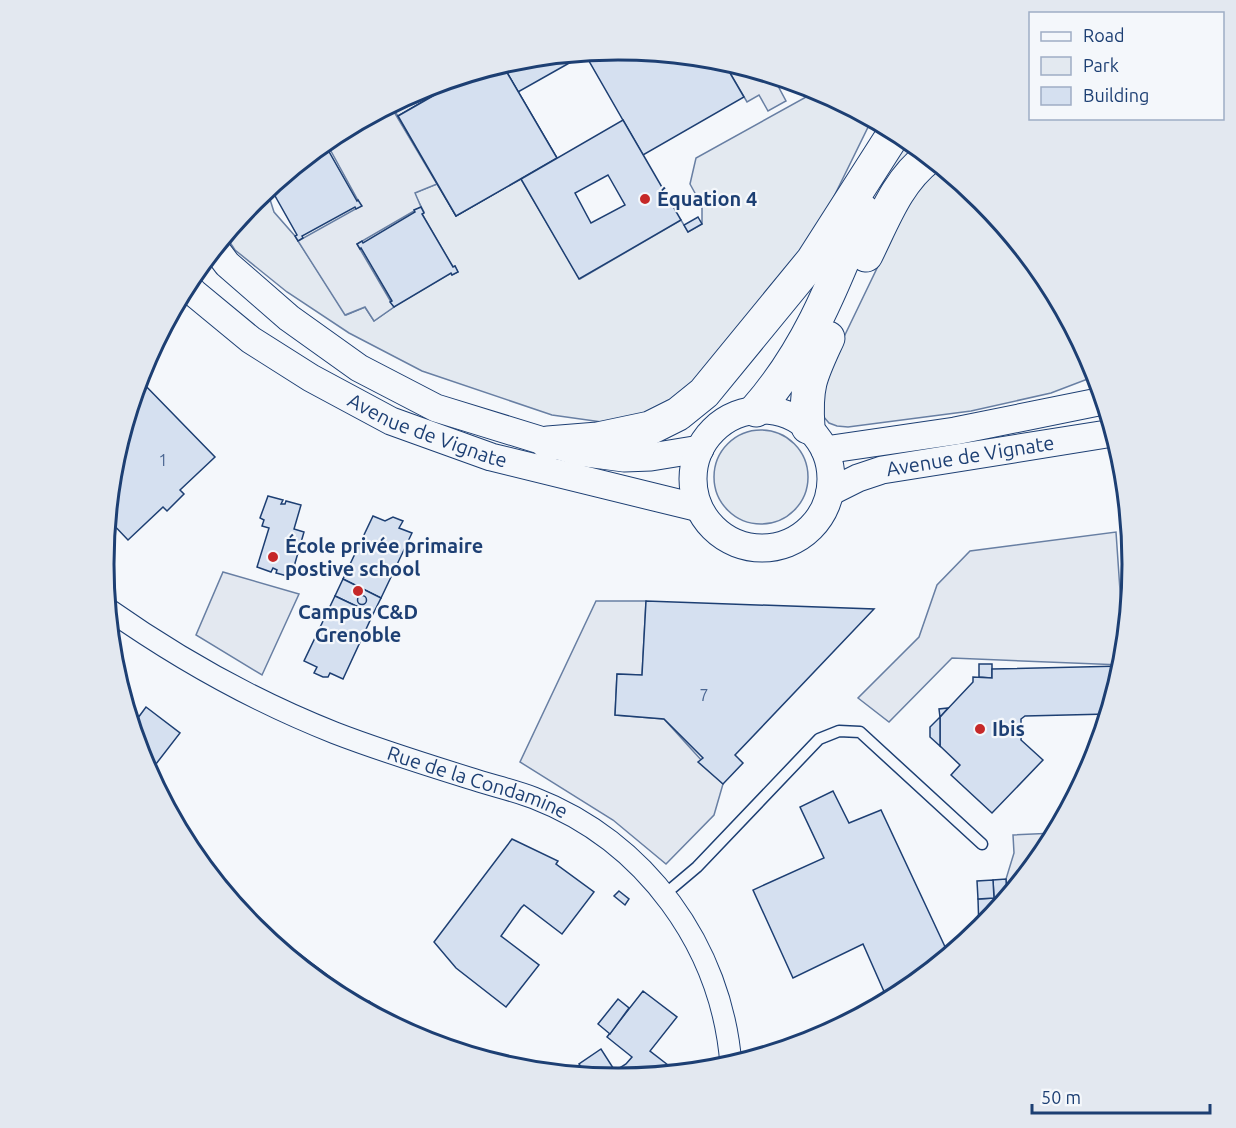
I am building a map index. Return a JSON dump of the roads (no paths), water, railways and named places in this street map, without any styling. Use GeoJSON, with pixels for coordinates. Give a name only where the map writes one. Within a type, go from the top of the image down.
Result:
{"type":"FeatureCollection","features":[{"type":"Feature","properties":{"kind":"highway"},"geometry":{"type":"LineString","coordinates":[[548,443],[606,438],[650,428],[678,414],[704,393],[813,260],[889,140]]}},
{"type":"Feature","properties":{"kind":"highway"},"geometry":{"type":"LineString","coordinates":[[756,410],[786,374],[814,325],[890,140]]}},
{"type":"Feature","properties":{"kind":"highway"},"geometry":{"type":"LineString","coordinates":[[816,439],[807,394],[813,372],[888,210],[908,179],[923,163]]}},
{"type":"Feature","properties":{"kind":"street","name":"Avenue de Vignate"},"geometry":{"type":"LineString","coordinates":[[220,255],[226,264],[290,318],[359,368],[436,408],[579,452],[624,458],[651,457],[700,449]]}},
{"type":"Feature","properties":{"kind":"street","name":"Avenue de Vignate"},"geometry":{"type":"LineString","coordinates":[[194,293],[251,340],[311,378],[391,422],[492,457],[699,508]]}},
{"type":"Feature","properties":{"kind":"street","name":"Avenue de Vignate"},"geometry":{"type":"LineString","coordinates":[[816,439],[955,431],[1095,402]]}},
{"type":"Feature","properties":{"kind":"street"},"geometry":{"type":"LineString","coordinates":[[756,410],[784,413],[797,419],[816,439],[831,470],[830,492],[823,512],[809,529],[791,542],[770,548],[748,547],[728,540],[711,526],[699,508],[693,488],[693,468],[707,437],[729,418],[756,410]]}},
{"type":"Feature","properties":{"kind":"street","name":"Avenue de Vignate"},"geometry":{"type":"LineString","coordinates":[[830,492],[858,478],[882,470],[1105,434]]}},
{"type":"Feature","properties":{"kind":"street","name":"Rue de la Condamine"},"geometry":{"type":"LineString","coordinates":[[117,615],[176,655],[219,680],[293,715],[376,749],[533,798],[591,827],[617,845],[665,894],[684,920],[700,949],[722,1008],[729,1055]]}},
{"type":"Feature","properties":{"kind":"lane"},"geometry":{"type":"LineString","coordinates":[[665,894],[697,867],[819,739],[839,731],[860,732],[982,844]]}},
{"type":"Feature","properties":{"kind":"place","name":"Équation 4"},"geometry":{"type":"Point","coordinates":[645,199]}},
{"type":"Feature","properties":{"kind":"place","name":"École privée primaire postive school"},"geometry":{"type":"Point","coordinates":[273,557]}},
{"type":"Feature","properties":{"kind":"place","name":"Campus C&D Grenoble"},"geometry":{"type":"Point","coordinates":[358,591]}},
{"type":"Feature","properties":{"kind":"place","name":"Ibis"},"geometry":{"type":"Point","coordinates":[980,729]}}]}
